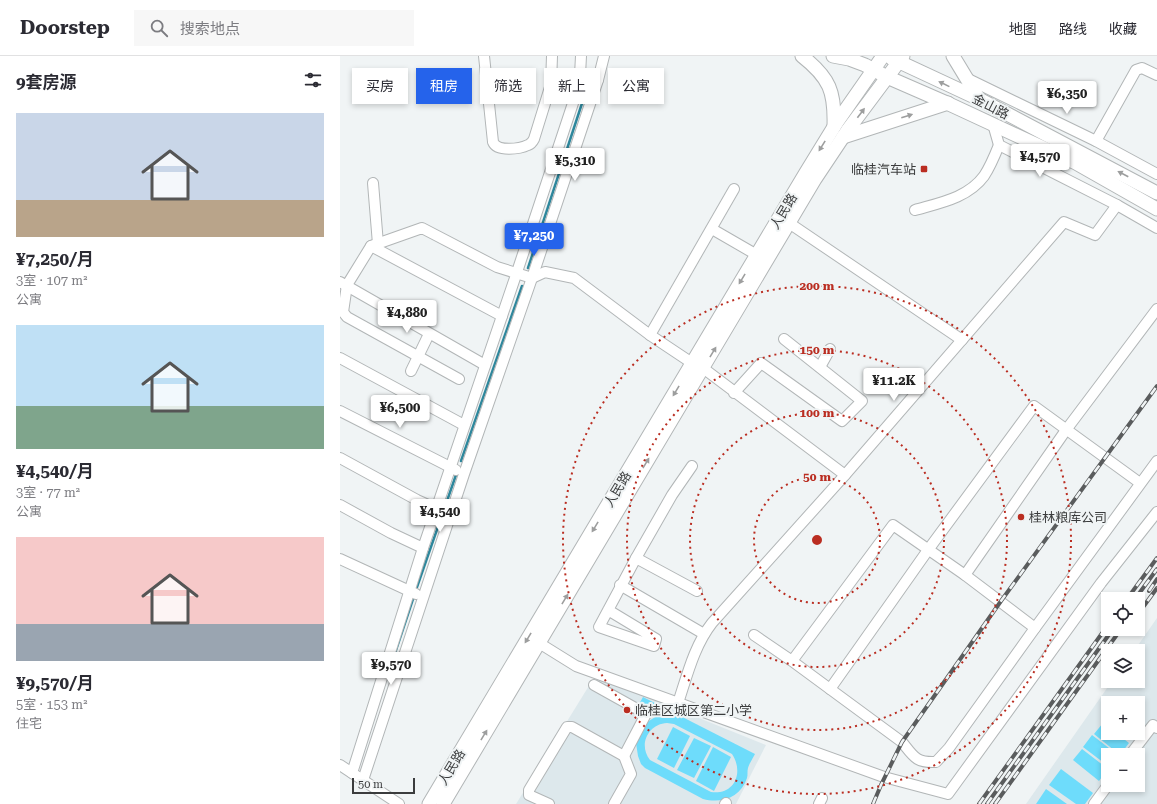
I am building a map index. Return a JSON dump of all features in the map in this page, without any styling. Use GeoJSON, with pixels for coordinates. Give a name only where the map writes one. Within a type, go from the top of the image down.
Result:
{"type":"FeatureCollection","features":[{"type":"Feature","properties":{"kind":"main road"},"geometry":{"type":"LineString","coordinates":[[802,56],[810,62],[827,82],[835,105],[834,126]]}},
{"type":"Feature","properties":{"kind":"main road","name":"金山路"},"geometry":{"type":"LineString","coordinates":[[833,56],[849,59],[875,69],[887,77],[948,103],[1076,163],[1157,209]]}},
{"type":"Feature","properties":{"kind":"main road"},"geometry":{"type":"LineString","coordinates":[[810,176],[834,126],[883,56]]}},
{"type":"Feature","properties":{"kind":"main road"},"geometry":{"type":"LineString","coordinates":[[953,56],[978,99]]}},
{"type":"Feature","properties":{"kind":"main road"},"geometry":{"type":"LineString","coordinates":[[810,176],[843,137],[887,77],[896,58]]}},
{"type":"Feature","properties":{"kind":"main road","name":"金山路"},"geometry":{"type":"LineString","coordinates":[[896,58],[1157,192]]}},
{"type":"Feature","properties":{"kind":"main road"},"geometry":{"type":"LineString","coordinates":[[843,137],[948,103]]}},
{"type":"Feature","properties":{"kind":"main road","name":"人民路"},"geometry":{"type":"LineString","coordinates":[[429,804],[698,366],[789,223],[810,176]]}},
{"type":"Feature","properties":{"kind":"main road","name":"人民路"},"geometry":{"type":"LineString","coordinates":[[443,804],[539,643],[698,366],[757,255],[810,176]]}},
{"type":"Feature","properties":{"kind":"street"},"geometry":{"type":"LineString","coordinates":[[484,56],[493,142],[494,146],[506,149],[527,146],[532,143],[534,139],[551,84],[552,56]]}},
{"type":"Feature","properties":{"kind":"street"},"geometry":{"type":"LineString","coordinates":[[580,68],[581,56]]}},
{"type":"Feature","properties":{"kind":"street"},"geometry":{"type":"LineString","coordinates":[[600,72],[604,56]]}},
{"type":"Feature","properties":{"kind":"street"},"geometry":{"type":"LineString","coordinates":[[1096,141],[1136,70],[1142,68],[1157,75]]}},
{"type":"Feature","properties":{"kind":"street"},"geometry":{"type":"LineString","coordinates":[[966,78],[1096,141],[1157,174]]}},
{"type":"Feature","properties":{"kind":"street"},"geometry":{"type":"LineString","coordinates":[[352,773],[423,548],[573,104]]}},
{"type":"Feature","properties":{"kind":"street"},"geometry":{"type":"LineString","coordinates":[[363,780],[464,474],[590,104]]}},
{"type":"Feature","properties":{"kind":"street"},"geometry":{"type":"LineString","coordinates":[[993,124],[1000,145],[1117,205],[1157,228]]}},
{"type":"Feature","properties":{"kind":"street"},"geometry":{"type":"LineString","coordinates":[[915,210],[956,198],[968,192],[983,178],[1000,145]]}},
{"type":"Feature","properties":{"kind":"street"},"geometry":{"type":"LineString","coordinates":[[373,183],[374,245]]}},
{"type":"Feature","properties":{"kind":"street"},"geometry":{"type":"LineString","coordinates":[[650,335],[734,189]]}},
{"type":"Feature","properties":{"kind":"street"},"geometry":{"type":"LineString","coordinates":[[678,703],[694,656],[704,634],[845,475],[1064,222],[1095,235],[1117,205]]}},
{"type":"Feature","properties":{"kind":"street"},"geometry":{"type":"LineString","coordinates":[[789,223],[962,340]]}},
{"type":"Feature","properties":{"kind":"street"},"geometry":{"type":"LineString","coordinates":[[460,379],[344,315],[344,283],[374,245],[422,228],[496,267],[507,271],[517,272],[532,278],[545,272],[574,278],[650,335],[698,366],[845,475]]}},
{"type":"Feature","properties":{"kind":"street"},"geometry":{"type":"LineString","coordinates":[[712,229],[757,255]]}},
{"type":"Feature","properties":{"kind":"street"},"geometry":{"type":"LineString","coordinates":[[374,245],[502,316]]}},
{"type":"Feature","properties":{"kind":"street"},"geometry":{"type":"LineString","coordinates":[[344,283],[429,334],[485,365]]}},
{"type":"Feature","properties":{"kind":"street"},"geometry":{"type":"LineString","coordinates":[[965,575],[1066,430],[1157,309]]}},
{"type":"Feature","properties":{"kind":"street"},"geometry":{"type":"LineString","coordinates":[[411,371],[429,334]]}},
{"type":"Feature","properties":{"kind":"street"},"geometry":{"type":"LineString","coordinates":[[734,393],[761,363],[842,421],[862,401],[784,339]]}},
{"type":"Feature","properties":{"kind":"street"},"geometry":{"type":"LineString","coordinates":[[820,367],[830,349]]}},
{"type":"Feature","properties":{"kind":"street"},"geometry":{"type":"LineString","coordinates":[[340,358],[464,425]]}},
{"type":"Feature","properties":{"kind":"street"},"geometry":{"type":"LineString","coordinates":[[830,689],[928,550],[1034,406],[1140,483]]}},
{"type":"Feature","properties":{"kind":"street"},"geometry":{"type":"LineString","coordinates":[[340,411],[464,474]]}},
{"type":"Feature","properties":{"kind":"street"},"geometry":{"type":"LineString","coordinates":[[340,458],[417,500],[437,509]]}},
{"type":"Feature","properties":{"kind":"street"},"geometry":{"type":"LineString","coordinates":[[754,635],[902,742],[914,757],[924,763],[936,762],[949,748],[1157,461]]}},
{"type":"Feature","properties":{"kind":"street"},"geometry":{"type":"LineString","coordinates":[[608,610],[656,639],[654,646],[599,627],[620,585],[672,495],[692,466]]}},
{"type":"Feature","properties":{"kind":"street"},"geometry":{"type":"LineString","coordinates":[[340,505],[423,548]]}},
{"type":"Feature","properties":{"kind":"street"},"geometry":{"type":"LineString","coordinates":[[539,643],[576,666],[884,777],[948,794],[1101,583],[1157,512]]}},
{"type":"Feature","properties":{"kind":"street"},"geometry":{"type":"LineString","coordinates":[[792,661],[893,525],[965,575],[1035,628]]}},
{"type":"Feature","properties":{"kind":"street"},"geometry":{"type":"LineString","coordinates":[[636,558],[697,591]]}},
{"type":"Feature","properties":{"kind":"street"},"geometry":{"type":"LineString","coordinates":[[340,559],[410,592],[424,596]]}},
{"type":"Feature","properties":{"kind":"street"},"geometry":{"type":"LineString","coordinates":[[620,585],[704,634]]}},
{"type":"Feature","properties":{"kind":"street"},"geometry":{"type":"LineString","coordinates":[[594,685],[646,714],[624,756]]}},
{"type":"Feature","properties":{"kind":"street"},"geometry":{"type":"LineString","coordinates":[[1135,748],[1153,725],[1157,728]]}},
{"type":"Feature","properties":{"kind":"street"},"geometry":{"type":"LineString","coordinates":[[549,804],[530,795],[529,790],[567,727],[572,727],[624,756],[631,774],[614,804]]}},
{"type":"Feature","properties":{"kind":"street"},"geometry":{"type":"LineString","coordinates":[[340,765],[399,804]]}},
{"type":"Feature","properties":{"kind":"street"},"geometry":{"type":"LineString","coordinates":[[1094,804],[1103,792]]}},
{"type":"Feature","properties":{"kind":"shaded area"},"geometry":{"type":"Polygon","coordinates":[[[1157,618],[1157,804],[1026,804],[1101,697],[1101,740],[1145,740],[1145,696],[1102,696],[1107,688],[1145,688],[1145,644],[1139,644],[1157,618]]]}},
{"type":"Feature","properties":{"kind":"shaded area","name":"临桂区城区第二小学"},"geometry":{"type":"Polygon","coordinates":[[[595,676],[766,745],[736,804],[516,804],[595,676]]]}},
{"type":"Feature","properties":{"kind":"shaded area"},"geometry":{"type":"Polygon","coordinates":[[[643,697],[755,754],[749,766],[744,785],[730,798],[724,800],[703,799],[645,768],[641,764],[638,756],[636,743],[644,724],[657,716],[638,706],[643,697]],[[660,724],[650,731],[645,742],[645,748],[650,760],[711,792],[726,790],[731,786],[737,775],[736,761],[732,754],[674,724],[660,724]]]}},
{"type":"Feature","properties":{"kind":"shaded area"},"geometry":{"type":"Polygon","coordinates":[[[1101,725],[1101,740],[1094,734],[1101,725]]]}},
{"type":"Feature","properties":{"kind":"shaded area"},"geometry":{"type":"Polygon","coordinates":[[[673,727],[690,736],[674,768],[657,759],[673,727]]]}},
{"type":"Feature","properties":{"kind":"shaded area"},"geometry":{"type":"Polygon","coordinates":[[[1092,735],[1109,748],[1101,748],[1101,761],[1083,747],[1092,735]]]}},
{"type":"Feature","properties":{"kind":"shaded area"},"geometry":{"type":"Polygon","coordinates":[[[694,738],[711,746],[694,778],[677,770],[694,738]]]}},
{"type":"Feature","properties":{"kind":"shaded area"},"geometry":{"type":"Polygon","coordinates":[[[1101,740],[1125,740],[1129,743],[1125,748],[1111,748],[1101,740]]]}},
{"type":"Feature","properties":{"kind":"shaded area"},"geometry":{"type":"Polygon","coordinates":[[[713,747],[731,757],[714,791],[696,781],[713,747]]]}},
{"type":"Feature","properties":{"kind":"shaded area"},"geometry":{"type":"Polygon","coordinates":[[[1082,749],[1101,764],[1101,778],[1099,781],[1073,760],[1082,749]]]}},
{"type":"Feature","properties":{"kind":"shaded area"},"geometry":{"type":"Polygon","coordinates":[[[1061,769],[1093,793],[1085,804],[1076,804],[1049,785],[1061,769]]]}},
{"type":"Feature","properties":{"kind":"shaded area"},"geometry":{"type":"Polygon","coordinates":[[[1046,789],[1067,804],[1036,804],[1046,789]]]}},
{"type":"Feature","properties":{"kind":"waterway"},"geometry":{"type":"LineString","coordinates":[[528,268],[582,104]]}},
{"type":"Feature","properties":{"kind":"waterway"},"geometry":{"type":"LineString","coordinates":[[461,461],[522,286]]}},
{"type":"Feature","properties":{"kind":"waterway"},"geometry":{"type":"LineString","coordinates":[[417,587],[456,475]]}},
{"type":"Feature","properties":{"kind":"waterway"},"geometry":{"type":"LineString","coordinates":[[391,665],[414,596]]}},
{"type":"Feature","properties":{"kind":"railway"},"geometry":{"type":"LineString","coordinates":[[873,804],[902,742],[1001,601],[1157,386]]}},
{"type":"Feature","properties":{"kind":"railway"},"geometry":{"type":"LineString","coordinates":[[1132,592],[1157,558]]}},
{"type":"Feature","properties":{"kind":"railway"},"geometry":{"type":"LineString","coordinates":[[1140,592],[1157,569]]}},
{"type":"Feature","properties":{"kind":"railway"},"geometry":{"type":"LineString","coordinates":[[1149,591],[1157,579]]}},
{"type":"Feature","properties":{"kind":"railway"},"geometry":{"type":"LineString","coordinates":[[1145,604],[1157,588]]}},
{"type":"Feature","properties":{"kind":"railway"},"geometry":{"type":"LineString","coordinates":[[979,804],[1101,635]]}},
{"type":"Feature","properties":{"kind":"railway"},"geometry":{"type":"LineString","coordinates":[[987,804],[1108,636]]}},
{"type":"Feature","properties":{"kind":"railway"},"geometry":{"type":"LineString","coordinates":[[995,804],[1116,636]]}},
{"type":"Feature","properties":{"kind":"place","name":"临桂汽车站"},"geometry":{"type":"Point","coordinates":[924,169]}},
{"type":"Feature","properties":{"kind":"place","name":"桂林粮库公司"},"geometry":{"type":"Point","coordinates":[1021,517]}},
{"type":"Feature","properties":{"kind":"place","name":"临桂区城区第二小学"},"geometry":{"type":"Point","coordinates":[627,710]}}]}
